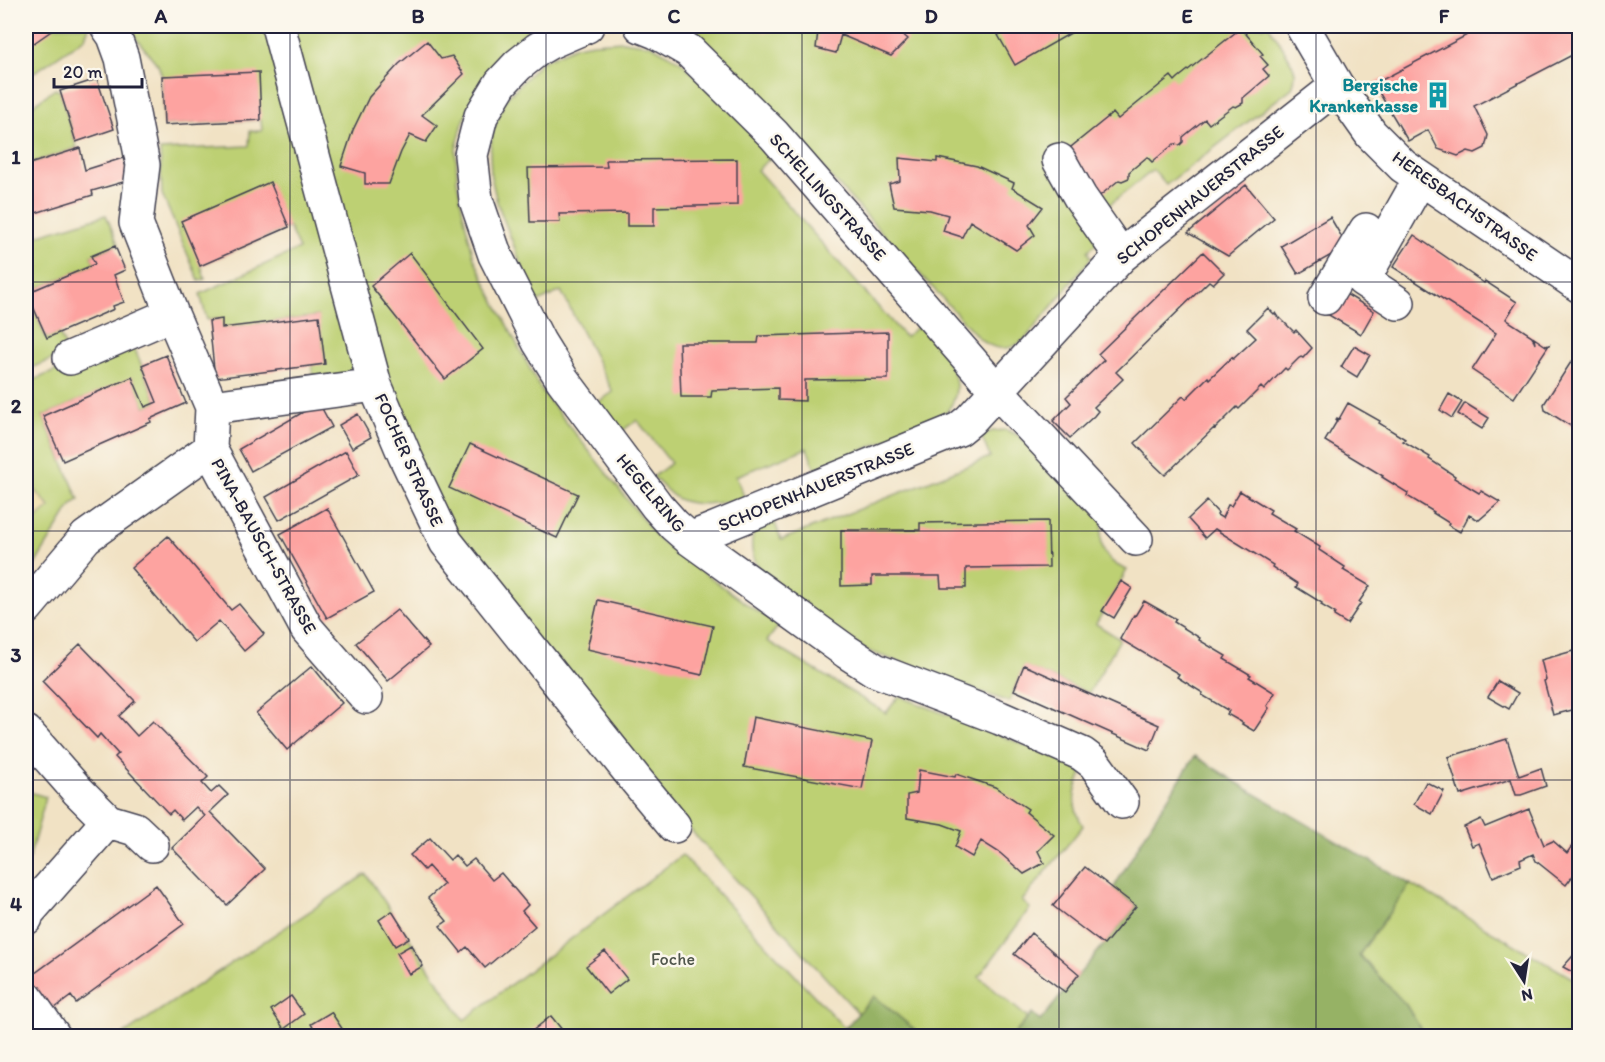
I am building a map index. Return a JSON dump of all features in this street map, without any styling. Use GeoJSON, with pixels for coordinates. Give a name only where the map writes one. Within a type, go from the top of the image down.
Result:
{"type":"FeatureCollection","features":[{"type":"Feature","properties":{"kind":"street","name":"PINA-BAUSCH-STRASSE"},"geometry":{"type":"LineString","coordinates":[[107,26],[114,36],[122,58],[142,165],[136,223],[212,407],[210,449],[307,629],[366,698]]}},
{"type":"Feature","properties":{"kind":"street","name":"FOCHER STRASSE"},"geometry":{"type":"LineString","coordinates":[[278,26],[375,385],[405,456],[446,542],[674,826]]}},
{"type":"Feature","properties":{"kind":"street","name":"HEGELRING"},"geometry":{"type":"LineString","coordinates":[[587,26],[550,42],[518,64],[501,83],[482,116],[471,155],[476,200],[495,255],[539,342],[562,379],[657,506],[690,539],[875,670],[1000,718],[1082,754],[1094,763],[1122,802]]}},
{"type":"Feature","properties":{"kind":"street","name":"SCHELLINGSTRASSE"},"geometry":{"type":"LineString","coordinates":[[641,26],[689,51],[774,135],[997,391]]}},
{"type":"Feature","properties":{"kind":"street","name":"HERESBACHSTRASSE"},"geometry":{"type":"LineString","coordinates":[[1302,26],[1337,86],[1371,134],[1411,172],[1580,286]]}},
{"type":"Feature","properties":{"kind":"street","name":"SCHOPENHAUERSTRASSE"},"geometry":{"type":"LineString","coordinates":[[690,539],[959,429],[997,391],[1120,256],[1337,86]]}},
{"type":"Feature","properties":{"kind":"street"},"geometry":{"type":"LineString","coordinates":[[1059,160],[1080,197],[1120,256]]}},
{"type":"Feature","properties":{"kind":"street"},"geometry":{"type":"LineString","coordinates":[[1325,298],[1388,194],[1411,172]]}},
{"type":"Feature","properties":{"kind":"street"},"geometry":{"type":"LineString","coordinates":[[1398,303],[1363,280],[1411,172]]}},
{"type":"Feature","properties":{"kind":"street"},"geometry":{"type":"LineString","coordinates":[[70,358],[172,314]]}},
{"type":"Feature","properties":{"kind":"street"},"geometry":{"type":"LineString","coordinates":[[212,407],[375,385]]}},
{"type":"Feature","properties":{"kind":"street"},"geometry":{"type":"LineString","coordinates":[[997,391],[1136,539]]}},
{"type":"Feature","properties":{"kind":"street","name":"PINA-BAUSCH-STRASSE"},"geometry":{"type":"LineString","coordinates":[[26,608],[86,537],[210,449]]}},
{"type":"Feature","properties":{"kind":"street"},"geometry":{"type":"LineString","coordinates":[[26,732],[78,791],[108,820],[135,829],[152,845]]}},
{"type":"Feature","properties":{"kind":"street"},"geometry":{"type":"LineString","coordinates":[[26,918],[27,913],[108,820]]}},
{"type":"Feature","properties":{"kind":"street"},"geometry":{"type":"LineString","coordinates":[[26,997],[53,1035]]}},
{"type":"Feature","properties":{"kind":"green space"},"geometry":{"type":"Polygon","coordinates":[[[26,26],[89,26],[85,38],[26,78],[26,26]]]}},
{"type":"Feature","properties":{"kind":"green space"},"geometry":{"type":"Polygon","coordinates":[[[126,26],[271,26],[361,373],[313,381],[312,365],[325,363],[318,316],[222,328],[221,319],[207,320],[200,294],[299,249],[289,227],[201,265],[205,279],[199,281],[162,194],[160,150],[249,146],[250,131],[262,131],[261,120],[164,125],[162,76],[158,65],[126,26]]]}},
{"type":"Feature","properties":{"kind":"green space"},"geometry":{"type":"Polygon","coordinates":[[[286,26],[554,26],[491,73],[475,93],[456,149],[457,181],[474,258],[541,390],[660,541],[755,610],[780,624],[767,641],[886,713],[899,696],[1073,764],[1082,774],[1076,788],[1075,806],[1083,826],[1022,901],[1030,908],[979,977],[1028,1018],[1013,1036],[922,1036],[874,996],[858,1013],[695,835],[458,543],[385,385],[286,26]]]}},
{"type":"Feature","properties":{"kind":"green space"},"geometry":{"type":"Polygon","coordinates":[[[681,26],[1269,26],[1291,62],[1295,77],[1292,88],[1166,185],[1153,170],[1103,210],[1100,240],[1088,251],[1091,258],[1026,338],[1014,346],[1001,348],[989,345],[977,336],[701,39],[681,26]]]}},
{"type":"Feature","properties":{"kind":"green space"},"geometry":{"type":"Polygon","coordinates":[[[623,41],[651,45],[680,61],[776,153],[757,170],[905,337],[922,323],[944,353],[955,376],[954,400],[942,416],[923,426],[815,469],[807,448],[736,476],[745,499],[711,504],[686,502],[668,492],[653,477],[671,463],[637,420],[619,433],[594,405],[613,392],[561,291],[536,303],[497,202],[491,176],[490,153],[493,130],[506,99],[541,62],[576,46],[623,41]]]}},
{"type":"Feature","properties":{"kind":"green space"},"geometry":{"type":"Polygon","coordinates":[[[55,89],[60,91],[77,148],[26,165],[26,110],[55,89]]]}},
{"type":"Feature","properties":{"kind":"green space"},"geometry":{"type":"Polygon","coordinates":[[[106,215],[118,244],[91,256],[95,264],[27,293],[46,338],[59,333],[68,353],[26,370],[26,239],[106,215]]]}},
{"type":"Feature","properties":{"kind":"green space"},"geometry":{"type":"Polygon","coordinates":[[[131,340],[157,402],[145,407],[132,378],[43,416],[79,500],[72,504],[26,579],[26,383],[131,340]]]}},
{"type":"Feature","properties":{"kind":"green space"},"geometry":{"type":"Polygon","coordinates":[[[1006,430],[1018,435],[1104,520],[1101,536],[1104,550],[1112,562],[1127,570],[1096,624],[1120,639],[1089,693],[1024,666],[1009,702],[866,650],[765,577],[757,565],[752,547],[756,527],[774,520],[781,540],[990,457],[981,435],[1006,430]]]}},
{"type":"Feature","properties":{"kind":"green space"},"geometry":{"type":"Polygon","coordinates":[[[1195,756],[1410,884],[1359,955],[1406,1005],[1425,1036],[1013,1036],[1032,1014],[1040,1021],[1136,906],[1113,889],[1195,756]]]}},
{"type":"Feature","properties":{"kind":"green space"},"geometry":{"type":"Polygon","coordinates":[[[26,791],[46,797],[26,870],[26,791]]]}},
{"type":"Feature","properties":{"kind":"green space","name":"Foche"},"geometry":{"type":"Polygon","coordinates":[[[682,855],[852,1036],[121,1036],[366,874],[464,1020],[682,855]]]}},
{"type":"Feature","properties":{"kind":"green space"},"geometry":{"type":"Polygon","coordinates":[[[1410,884],[1579,982],[1579,1036],[1425,1036],[1406,1005],[1359,955],[1410,884]]]}},
{"type":"Feature","properties":{"kind":"green space"},"geometry":{"type":"Polygon","coordinates":[[[874,996],[922,1036],[852,1036],[845,1028],[874,996]]]}},
{"type":"Feature","properties":{"kind":"sand"},"geometry":{"type":"Polygon","coordinates":[[[26,480],[50,507],[36,519],[26,508],[26,480]]]}},
{"type":"Feature","properties":{"kind":"building"},"geometry":{"type":"Polygon","coordinates":[[[26,26],[52,26],[54,29],[31,45],[26,36],[26,26]]]}},
{"type":"Feature","properties":{"kind":"building"},"geometry":{"type":"Polygon","coordinates":[[[761,26],[903,26],[899,31],[908,39],[891,56],[841,35],[836,53],[816,48],[818,31],[763,32],[761,26]]]}},
{"type":"Feature","properties":{"kind":"building"},"geometry":{"type":"Polygon","coordinates":[[[1015,26],[1083,26],[1015,65],[998,35],[1015,26]]]}},
{"type":"Feature","properties":{"kind":"building","name":"Bergische Krankenkasse"},"geometry":{"type":"Polygon","coordinates":[[[1484,26],[1580,26],[1580,51],[1474,106],[1488,135],[1485,148],[1475,153],[1468,151],[1458,156],[1438,149],[1428,130],[1408,141],[1374,84],[1484,26]]]}},
{"type":"Feature","properties":{"kind":"building"},"geometry":{"type":"Polygon","coordinates":[[[1241,28],[1263,54],[1260,56],[1268,65],[1263,69],[1269,76],[1243,98],[1243,103],[1236,107],[1233,106],[1209,124],[1205,119],[1183,137],[1180,145],[1174,144],[1152,162],[1147,157],[1129,172],[1129,178],[1119,180],[1096,199],[1066,151],[1113,113],[1118,119],[1171,76],[1175,81],[1241,28]]]}},
{"type":"Feature","properties":{"kind":"building"},"geometry":{"type":"Polygon","coordinates":[[[427,41],[441,59],[452,56],[464,74],[422,115],[437,126],[426,142],[410,135],[389,184],[365,184],[365,173],[341,166],[353,130],[369,97],[399,64],[427,41]]]}},
{"type":"Feature","properties":{"kind":"building"},"geometry":{"type":"Polygon","coordinates":[[[259,72],[261,120],[164,125],[162,76],[259,72]]]}},
{"type":"Feature","properties":{"kind":"building"},"geometry":{"type":"Polygon","coordinates":[[[97,79],[114,129],[76,142],[60,91],[97,79]]]}},
{"type":"Feature","properties":{"kind":"building"},"geometry":{"type":"Polygon","coordinates":[[[80,148],[85,170],[123,158],[130,180],[92,191],[93,195],[26,216],[26,165],[80,148]]]}},
{"type":"Feature","properties":{"kind":"building"},"geometry":{"type":"Polygon","coordinates":[[[899,158],[937,162],[937,158],[977,166],[1014,183],[1012,188],[1043,207],[1029,225],[1035,235],[1016,250],[970,221],[962,237],[943,231],[948,215],[930,210],[894,207],[889,184],[900,181],[899,158]]]}},
{"type":"Feature","properties":{"kind":"building"},"geometry":{"type":"Polygon","coordinates":[[[737,159],[737,205],[654,207],[654,226],[627,226],[627,213],[559,214],[560,222],[530,222],[528,168],[607,167],[606,160],[737,159]]]}},
{"type":"Feature","properties":{"kind":"building"},"geometry":{"type":"Polygon","coordinates":[[[270,182],[289,227],[200,266],[181,221],[270,182]]]}},
{"type":"Feature","properties":{"kind":"building"},"geometry":{"type":"Polygon","coordinates":[[[1246,185],[1274,218],[1228,256],[1188,233],[1246,185]]]}},
{"type":"Feature","properties":{"kind":"building"},"geometry":{"type":"Polygon","coordinates":[[[1330,217],[1347,246],[1298,274],[1281,246],[1330,217]]]}},
{"type":"Feature","properties":{"kind":"building"},"geometry":{"type":"Polygon","coordinates":[[[1414,235],[1484,283],[1485,281],[1517,302],[1506,319],[1532,336],[1535,344],[1534,338],[1546,346],[1549,345],[1514,398],[1472,370],[1496,333],[1393,267],[1414,235]]]}},
{"type":"Feature","properties":{"kind":"building"},"geometry":{"type":"Polygon","coordinates":[[[115,246],[125,270],[114,275],[124,302],[113,306],[114,309],[47,338],[27,293],[95,264],[91,256],[115,246]]]}},
{"type":"Feature","properties":{"kind":"building"},"geometry":{"type":"Polygon","coordinates":[[[1203,252],[1224,273],[1213,284],[1209,281],[1116,372],[1123,379],[1094,407],[1098,411],[1094,416],[1070,438],[1053,421],[1071,403],[1066,397],[1104,360],[1098,354],[1203,252]]]}},
{"type":"Feature","properties":{"kind":"building"},"geometry":{"type":"Polygon","coordinates":[[[410,253],[483,349],[445,379],[371,286],[410,253]]]}},
{"type":"Feature","properties":{"kind":"building"},"geometry":{"type":"Polygon","coordinates":[[[1341,291],[1374,311],[1361,334],[1327,314],[1341,291]]]}},
{"type":"Feature","properties":{"kind":"building"},"geometry":{"type":"Polygon","coordinates":[[[1268,308],[1294,332],[1296,330],[1312,348],[1287,370],[1285,368],[1264,390],[1261,387],[1239,409],[1237,407],[1165,475],[1135,443],[1183,396],[1186,399],[1208,377],[1209,379],[1256,338],[1247,329],[1268,308]]]}},
{"type":"Feature","properties":{"kind":"building"},"geometry":{"type":"Polygon","coordinates":[[[319,316],[325,364],[215,378],[209,321],[222,319],[222,328],[319,316]]]}},
{"type":"Feature","properties":{"kind":"building"},"geometry":{"type":"Polygon","coordinates":[[[888,332],[888,379],[805,380],[805,401],[778,400],[778,388],[712,390],[711,397],[681,397],[679,343],[758,343],[759,336],[888,332]]]}},
{"type":"Feature","properties":{"kind":"building"},"geometry":{"type":"Polygon","coordinates":[[[1354,346],[1370,355],[1357,377],[1341,367],[1354,346]]]}},
{"type":"Feature","properties":{"kind":"building"},"geometry":{"type":"Polygon","coordinates":[[[166,355],[186,403],[150,419],[151,422],[63,461],[43,416],[132,377],[145,407],[157,402],[142,365],[166,355]]]}},
{"type":"Feature","properties":{"kind":"building"},"geometry":{"type":"Polygon","coordinates":[[[1571,362],[1580,367],[1580,432],[1545,410],[1544,404],[1571,362]]]}},
{"type":"Feature","properties":{"kind":"building"},"geometry":{"type":"Polygon","coordinates":[[[1449,394],[1462,402],[1452,418],[1440,410],[1449,394]]]}},
{"type":"Feature","properties":{"kind":"building"},"geometry":{"type":"Polygon","coordinates":[[[319,403],[332,427],[251,471],[239,449],[319,403]]]}},
{"type":"Feature","properties":{"kind":"building"},"geometry":{"type":"Polygon","coordinates":[[[1348,403],[1380,421],[1379,423],[1405,439],[1403,441],[1430,457],[1429,459],[1455,476],[1454,478],[1500,502],[1479,520],[1469,515],[1460,532],[1448,525],[1449,523],[1434,512],[1407,496],[1408,493],[1325,441],[1348,403]]]}},
{"type":"Feature","properties":{"kind":"building"},"geometry":{"type":"Polygon","coordinates":[[[1465,403],[1489,418],[1482,429],[1458,414],[1465,403]]]}},
{"type":"Feature","properties":{"kind":"building"},"geometry":{"type":"Polygon","coordinates":[[[358,414],[371,437],[352,448],[339,425],[358,414]]]}},
{"type":"Feature","properties":{"kind":"building"},"geometry":{"type":"Polygon","coordinates":[[[470,444],[578,494],[557,538],[449,488],[470,444]]]}},
{"type":"Feature","properties":{"kind":"building"},"geometry":{"type":"Polygon","coordinates":[[[346,451],[359,475],[279,520],[266,497],[346,451]]]}},
{"type":"Feature","properties":{"kind":"building"},"geometry":{"type":"Polygon","coordinates":[[[1240,491],[1271,510],[1269,513],[1320,547],[1319,550],[1345,567],[1343,570],[1370,586],[1347,624],[1334,616],[1335,613],[1321,605],[1322,603],[1296,587],[1298,584],[1272,567],[1273,565],[1215,529],[1205,538],[1188,519],[1207,501],[1222,518],[1228,505],[1231,506],[1240,491]]]}},
{"type":"Feature","properties":{"kind":"building"},"geometry":{"type":"Polygon","coordinates":[[[327,508],[374,592],[327,618],[280,534],[327,508]]]}},
{"type":"Feature","properties":{"kind":"building"},"geometry":{"type":"Polygon","coordinates":[[[1048,521],[1049,567],[966,568],[966,588],[941,588],[940,576],[872,576],[872,585],[841,586],[841,530],[920,530],[920,523],[1048,521]]]}},
{"type":"Feature","properties":{"kind":"building"},"geometry":{"type":"Polygon","coordinates":[[[168,536],[231,610],[239,604],[264,634],[244,651],[219,621],[194,642],[131,568],[168,536]]]}},
{"type":"Feature","properties":{"kind":"building"},"geometry":{"type":"Polygon","coordinates":[[[1121,581],[1132,588],[1114,618],[1102,611],[1121,581]]]}},
{"type":"Feature","properties":{"kind":"building"},"geometry":{"type":"Polygon","coordinates":[[[598,600],[713,626],[702,675],[587,649],[598,600]]]}},
{"type":"Feature","properties":{"kind":"building"},"geometry":{"type":"Polygon","coordinates":[[[1144,601],[1176,619],[1174,622],[1226,656],[1224,659],[1275,693],[1267,706],[1269,708],[1254,731],[1227,714],[1229,711],[1177,677],[1179,674],[1120,639],[1144,601]]]}},
{"type":"Feature","properties":{"kind":"building"},"geometry":{"type":"Polygon","coordinates":[[[397,610],[429,647],[388,681],[356,643],[397,610]]]}},
{"type":"Feature","properties":{"kind":"building"},"geometry":{"type":"Polygon","coordinates":[[[80,644],[135,701],[119,716],[137,736],[153,721],[208,777],[202,783],[211,793],[219,786],[228,795],[210,812],[265,869],[227,905],[172,848],[205,816],[196,807],[182,820],[173,810],[169,814],[115,757],[118,754],[100,734],[97,738],[42,681],[80,644]]]}},
{"type":"Feature","properties":{"kind":"building"},"geometry":{"type":"Polygon","coordinates":[[[1573,651],[1578,672],[1580,672],[1580,708],[1553,715],[1541,660],[1573,651]]]}},
{"type":"Feature","properties":{"kind":"building"},"geometry":{"type":"Polygon","coordinates":[[[1024,665],[1159,725],[1149,750],[1014,690],[1024,665]]]}},
{"type":"Feature","properties":{"kind":"building"},"geometry":{"type":"Polygon","coordinates":[[[312,666],[342,703],[287,750],[256,713],[312,666]]]}},
{"type":"Feature","properties":{"kind":"building"},"geometry":{"type":"Polygon","coordinates":[[[1498,681],[1518,693],[1509,709],[1488,697],[1498,681]]]}},
{"type":"Feature","properties":{"kind":"building"},"geometry":{"type":"Polygon","coordinates":[[[753,717],[872,741],[862,789],[744,767],[753,717]]]}},
{"type":"Feature","properties":{"kind":"building"},"geometry":{"type":"Polygon","coordinates":[[[1507,739],[1519,776],[1541,768],[1546,786],[1516,795],[1511,779],[1460,795],[1448,757],[1507,739]]]}},
{"type":"Feature","properties":{"kind":"building"},"geometry":{"type":"Polygon","coordinates":[[[919,770],[955,777],[956,774],[995,787],[1028,809],[1026,812],[1054,835],[1038,851],[1044,863],[1024,874],[1000,853],[981,841],[972,857],[955,847],[961,831],[942,824],[907,818],[907,795],[917,793],[919,770]]]}},
{"type":"Feature","properties":{"kind":"building"},"geometry":{"type":"Polygon","coordinates":[[[1426,782],[1444,791],[1432,814],[1414,804],[1426,782]]]}},
{"type":"Feature","properties":{"kind":"building"},"geometry":{"type":"Polygon","coordinates":[[[1529,809],[1544,845],[1553,841],[1567,853],[1575,842],[1580,845],[1580,874],[1575,873],[1566,885],[1536,861],[1533,854],[1520,860],[1521,865],[1493,877],[1479,843],[1472,846],[1464,827],[1481,819],[1485,827],[1529,809]]]}},
{"type":"Feature","properties":{"kind":"building"},"geometry":{"type":"Polygon","coordinates":[[[430,838],[450,860],[455,855],[465,866],[474,859],[492,880],[501,873],[528,905],[522,911],[535,926],[485,968],[467,947],[461,952],[440,926],[447,921],[428,898],[444,884],[428,866],[424,870],[410,855],[430,838]]]}},
{"type":"Feature","properties":{"kind":"building"},"geometry":{"type":"Polygon","coordinates":[[[1085,867],[1136,906],[1104,945],[1053,906],[1085,867]]]}},
{"type":"Feature","properties":{"kind":"building"},"geometry":{"type":"Polygon","coordinates":[[[156,885],[184,924],[76,1003],[71,996],[51,1011],[27,979],[156,885]]]}},
{"type":"Feature","properties":{"kind":"building"},"geometry":{"type":"Polygon","coordinates":[[[392,911],[409,938],[395,946],[379,920],[392,911]]]}},
{"type":"Feature","properties":{"kind":"building"},"geometry":{"type":"Polygon","coordinates":[[[1031,933],[1079,974],[1065,992],[1014,954],[1031,933]]]}},
{"type":"Feature","properties":{"kind":"building"},"geometry":{"type":"Polygon","coordinates":[[[411,945],[423,966],[409,974],[397,953],[411,945]]]}},
{"type":"Feature","properties":{"kind":"building"},"geometry":{"type":"Polygon","coordinates":[[[1580,948],[1580,976],[1563,967],[1580,948]]]}},
{"type":"Feature","properties":{"kind":"building"},"geometry":{"type":"Polygon","coordinates":[[[605,951],[627,979],[608,994],[586,966],[605,951]]]}},
{"type":"Feature","properties":{"kind":"building"},"geometry":{"type":"Polygon","coordinates":[[[291,996],[304,1014],[284,1029],[271,1010],[291,996]]]}},
{"type":"Feature","properties":{"kind":"building"},"geometry":{"type":"Polygon","coordinates":[[[331,1012],[347,1036],[318,1036],[311,1024],[331,1012]]]}},
{"type":"Feature","properties":{"kind":"building"},"geometry":{"type":"Polygon","coordinates":[[[551,1016],[567,1036],[535,1036],[531,1032],[551,1016]]]}},
{"type":"Feature","properties":{"kind":"place","name":"Bergische Krankenkasse"},"geometry":{"type":"Point","coordinates":[1438,95]}}]}
